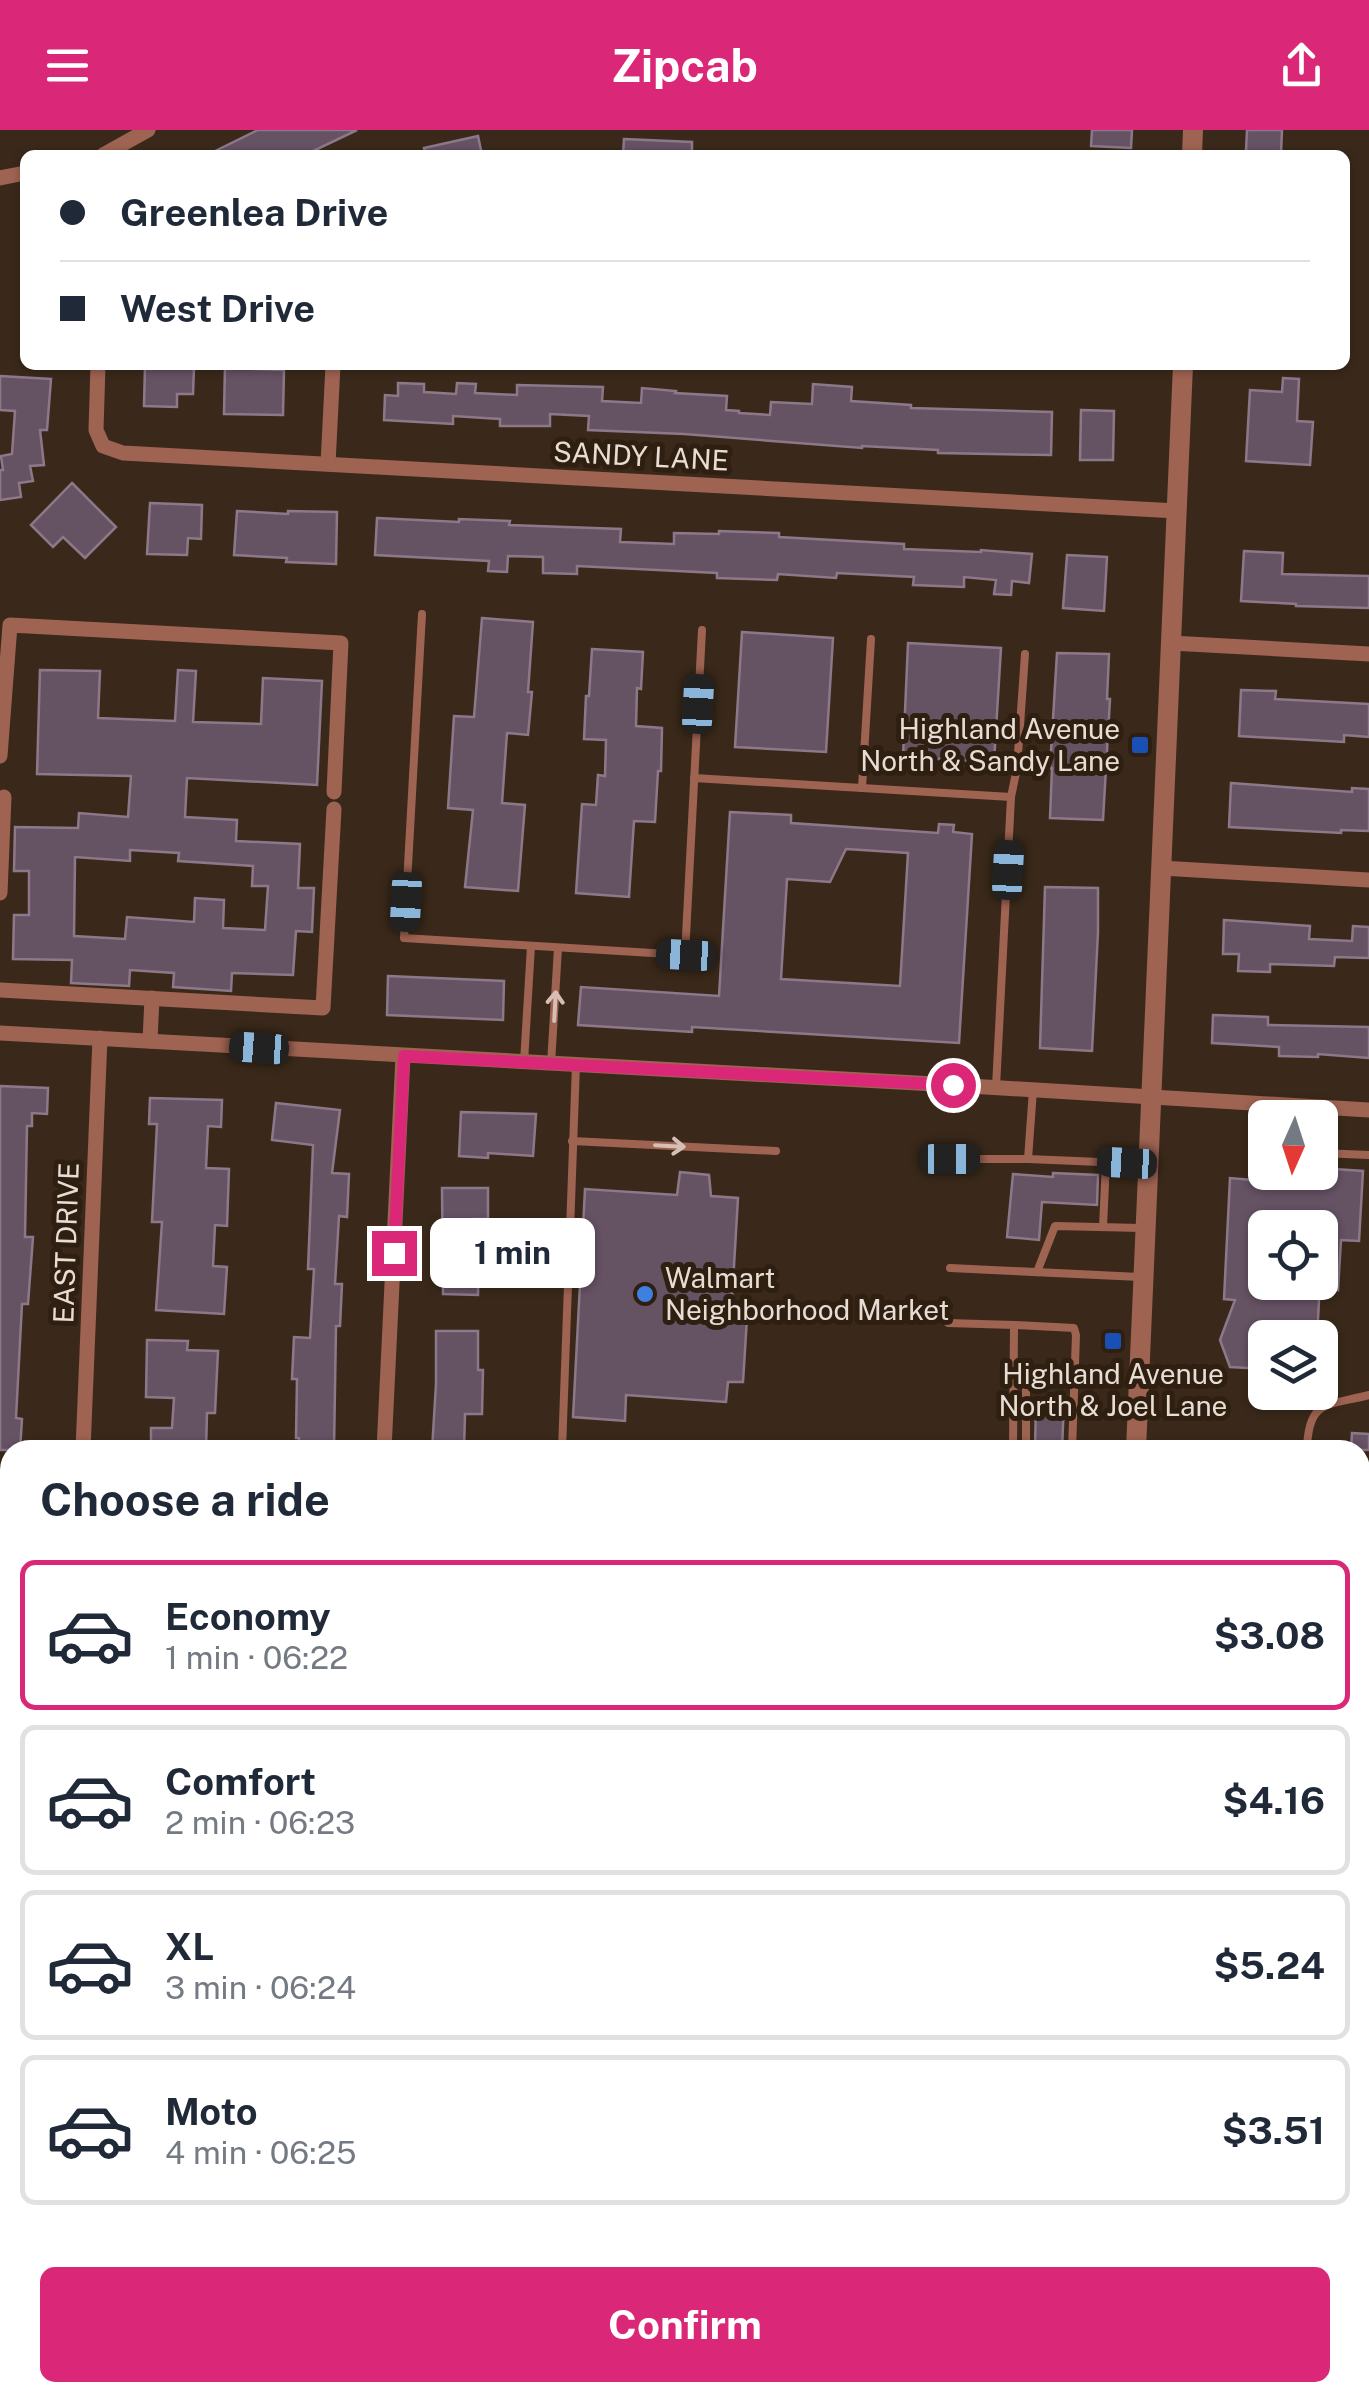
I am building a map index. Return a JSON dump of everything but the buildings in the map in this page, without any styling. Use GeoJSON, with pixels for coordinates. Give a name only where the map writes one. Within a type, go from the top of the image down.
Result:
{"type":"FeatureCollection","features":[{"type":"Feature","properties":{"kind":"street"},"geometry":{"type":"LineString","coordinates":[[112,150],[148,130]]}},
{"type":"Feature","properties":{"kind":"street","name":"SANDY LANE"},"geometry":{"type":"LineString","coordinates":[[98,370],[96,430],[103,446],[123,452],[1177,512]]}},
{"type":"Feature","properties":{"kind":"street"},"geometry":{"type":"LineString","coordinates":[[328,464],[333,370]]}},
{"type":"Feature","properties":{"kind":"street"},"geometry":{"type":"LineString","coordinates":[[1136,1440],[1183,370]]}},
{"type":"Feature","properties":{"kind":"street"},"geometry":{"type":"LineString","coordinates":[[0,756],[10,625],[341,643],[323,1008],[0,990]]}},
{"type":"Feature","properties":{"kind":"street"},"geometry":{"type":"LineString","coordinates":[[1171,643],[1369,654]]}},
{"type":"Feature","properties":{"kind":"street"},"geometry":{"type":"LineString","coordinates":[[0,894],[4,797]]}},
{"type":"Feature","properties":{"kind":"street"},"geometry":{"type":"LineString","coordinates":[[1161,868],[1369,880]]}},
{"type":"Feature","properties":{"kind":"street"},"geometry":{"type":"LineString","coordinates":[[150,1041],[152,998]]}},
{"type":"Feature","properties":{"kind":"street"},"geometry":{"type":"LineString","coordinates":[[0,1033],[1150,1096],[1248,1108]]}},
{"type":"Feature","properties":{"kind":"street","name":"EAST DRIVE"},"geometry":{"type":"LineString","coordinates":[[83,1440],[100,1038]]}},
{"type":"Feature","properties":{"kind":"street"},"geometry":{"type":"LineString","coordinates":[[385,1440],[404,1056]]}},
{"type":"Feature","properties":{"kind":"street"},"geometry":{"type":"LineString","coordinates":[[1338,1110],[1369,1110]]}},
{"type":"Feature","properties":{"kind":"lane"},"geometry":{"type":"LineString","coordinates":[[422,614],[404,938],[558,948],[686,955],[702,630]]}},
{"type":"Feature","properties":{"kind":"lane"},"geometry":{"type":"LineString","coordinates":[[862,788],[870,639]]}},
{"type":"Feature","properties":{"kind":"lane"},"geometry":{"type":"LineString","coordinates":[[996,1087],[1011,797],[1017,768],[1025,654]]}},
{"type":"Feature","properties":{"kind":"lane"},"geometry":{"type":"LineString","coordinates":[[694,778],[1011,797]]}},
{"type":"Feature","properties":{"kind":"lane"},"geometry":{"type":"LineString","coordinates":[[524,1062],[531,946]]}},
{"type":"Feature","properties":{"kind":"lane"},"geometry":{"type":"LineString","coordinates":[[552,1064],[558,948]]}},
{"type":"Feature","properties":{"kind":"lane"},"geometry":{"type":"LineString","coordinates":[[562,1440],[576,1065]]}},
{"type":"Feature","properties":{"kind":"lane"},"geometry":{"type":"LineString","coordinates":[[1028,1159],[1033,1090]]}},
{"type":"Feature","properties":{"kind":"lane"},"geometry":{"type":"LineString","coordinates":[[572,1141],[776,1151]]}},
{"type":"Feature","properties":{"kind":"lane"},"geometry":{"type":"LineString","coordinates":[[1338,1153],[1369,1154]]}},
{"type":"Feature","properties":{"kind":"lane"},"geometry":{"type":"LineString","coordinates":[[950,1159],[1148,1164]]}},
{"type":"Feature","properties":{"kind":"lane"},"geometry":{"type":"LineString","coordinates":[[1103,1227],[1106,1162]]}},
{"type":"Feature","properties":{"kind":"lane"},"geometry":{"type":"LineString","coordinates":[[1037,1272],[1055,1226],[1146,1228]]}},
{"type":"Feature","properties":{"kind":"lane"},"geometry":{"type":"LineString","coordinates":[[950,1268],[1144,1277]]}},
{"type":"Feature","properties":{"kind":"lane"},"geometry":{"type":"LineString","coordinates":[[948,1323],[1074,1328],[1072,1440]]}},
{"type":"Feature","properties":{"kind":"lane"},"geometry":{"type":"LineString","coordinates":[[1013,1440],[1014,1326]]}},
{"type":"Feature","properties":{"kind":"lane"},"geometry":{"type":"LineString","coordinates":[[1014,1373],[1026,1381],[1026,1440]]}},
{"type":"Feature","properties":{"kind":"lane"},"geometry":{"type":"LineString","coordinates":[[1308,1440],[1310,1419],[1316,1412],[1369,1395]]}},
{"type":"Feature","properties":{"kind":"place","name":"Highland Avenue North & Sandy Lane"},"geometry":{"type":"Point","coordinates":[1140,745]}},
{"type":"Feature","properties":{"kind":"place","name":"Walmart Neighborhood Market"},"geometry":{"type":"Point","coordinates":[645,1294]}},
{"type":"Feature","properties":{"kind":"place","name":"Highland Avenue North & Joel Lane"},"geometry":{"type":"Point","coordinates":[1113,1341]}},
{"type":"Feature","properties":{"kind":"route"},"geometry":{"type":"LineString","coordinates":[[394,1253],[404,1056],[953,1085]]}}]}
